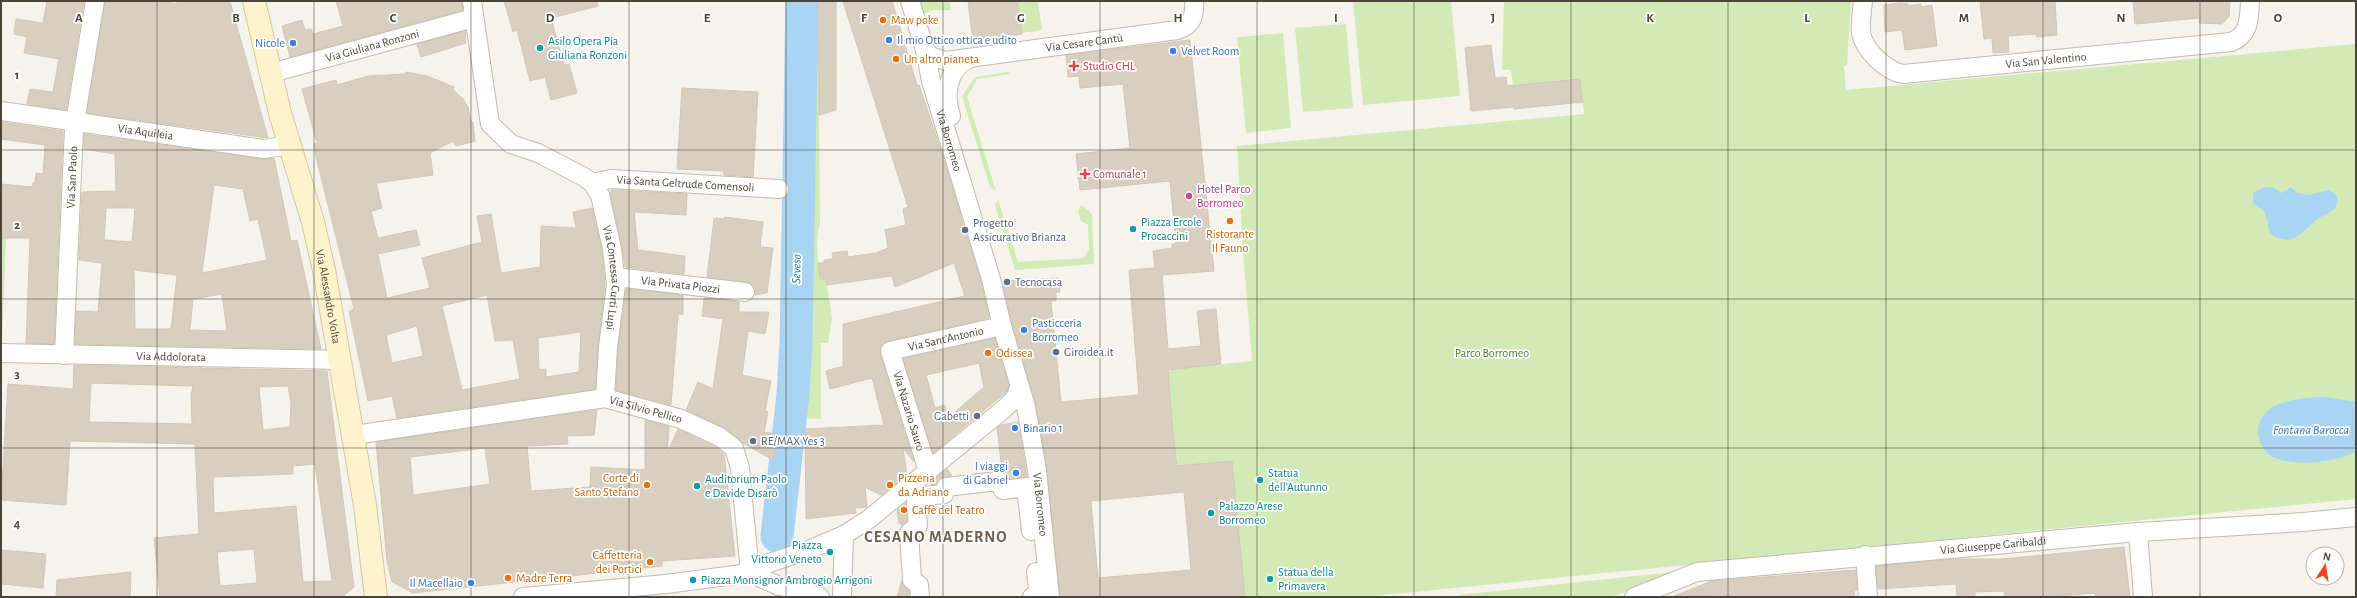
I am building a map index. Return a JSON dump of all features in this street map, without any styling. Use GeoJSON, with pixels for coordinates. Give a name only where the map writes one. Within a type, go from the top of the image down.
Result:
{"type":"FeatureCollection","features":[{"type":"Feature","properties":{"kind":"street","name":"Via San Paolo"},"geometry":{"type":"LineString","coordinates":[[64,355],[75,121],[95,1]]}},
{"type":"Feature","properties":{"kind":"street","name":"Via Alessandro Volta"},"geometry":{"type":"LineString","coordinates":[[254,1],[289,145],[319,246],[354,436],[365,505],[376,597]]}},
{"type":"Feature","properties":{"kind":"street","name":"Via Borromeo"},"geometry":{"type":"LineString","coordinates":[[910,1],[925,50],[931,81],[992,279],[1002,326],[1027,411],[1037,470],[1050,597]]}},
{"type":"Feature","properties":{"kind":"street","name":"Via Cesare Cantù"},"geometry":{"type":"LineString","coordinates":[[925,50],[930,56],[946,61],[1177,30],[1190,22],[1194,11],[1194,1]]}},
{"type":"Feature","properties":{"kind":"street","name":"Via San Valentino"},"geometry":{"type":"LineString","coordinates":[[1863,1],[1861,27],[1864,40],[1889,69],[1902,74],[2231,42],[2246,32],[2250,1]]}},
{"type":"Feature","properties":{"kind":"street","name":"Via Giuliana Ronzoni"},"geometry":{"type":"LineString","coordinates":[[271,73],[473,10],[485,104],[488,121],[492,127],[510,144],[542,155],[579,174],[592,183]]}},
{"type":"Feature","properties":{"kind":"street","name":"Via Cesare Cantù"},"geometry":{"type":"LineString","coordinates":[[953,74],[964,61],[977,57]]}},
{"type":"Feature","properties":{"kind":"street","name":"Via Borromeo"},"geometry":{"type":"LineString","coordinates":[[953,74],[947,94],[949,110],[990,248],[992,279]]}},
{"type":"Feature","properties":{"kind":"street","name":"Via Aquileia"},"geometry":{"type":"LineString","coordinates":[[1,110],[264,150],[289,145]]}},
{"type":"Feature","properties":{"kind":"street","name":"Via Santa Geltrude Comensoli"},"geometry":{"type":"LineString","coordinates":[[592,183],[611,179],[779,189]]}},
{"type":"Feature","properties":{"kind":"street","name":"Via Contessa Curti Lupi"},"geometry":{"type":"LineString","coordinates":[[592,183],[604,206],[616,277],[614,306],[608,347],[605,398]]}},
{"type":"Feature","properties":{"kind":"street","name":"Via Privata Piozzi"},"geometry":{"type":"LineString","coordinates":[[616,277],[745,292]]}},
{"type":"Feature","properties":{"kind":"street","name":"Via Sant'Antonio"},"geometry":{"type":"LineString","coordinates":[[890,351],[1002,326]]}},
{"type":"Feature","properties":{"kind":"street","name":"Via Nazario Sauro"},"geometry":{"type":"LineString","coordinates":[[890,351],[928,471]]}},
{"type":"Feature","properties":{"kind":"street","name":"Via Addolorata"},"geometry":{"type":"LineString","coordinates":[[1,353],[340,360]]}},
{"type":"Feature","properties":{"kind":"street"},"geometry":{"type":"LineString","coordinates":[[523,597],[630,592],[750,573],[763,565],[806,551],[844,535],[890,502],[1004,410],[1015,398],[1019,388]]}},
{"type":"Feature","properties":{"kind":"street","name":"Via Silvio Pellico"},"geometry":{"type":"LineString","coordinates":[[354,436],[605,398],[681,419],[730,443],[734,448],[740,468],[750,573]]}},
{"type":"Feature","properties":{"kind":"street"},"geometry":{"type":"LineString","coordinates":[[1004,410],[1027,411]]}},
{"type":"Feature","properties":{"kind":"street"},"geometry":{"type":"LineString","coordinates":[[920,597],[919,585],[912,580],[909,533],[918,525],[916,502],[923,496],[944,494],[946,487],[998,481],[1003,490],[1026,487],[1039,596],[1032,597]]}},
{"type":"Feature","properties":{"kind":"street","name":"Via Giuseppe Garibaldi"},"geometry":{"type":"LineString","coordinates":[[1634,597],[1698,572],[1865,555],[2138,532],[2303,522],[2356,516]]}},
{"type":"Feature","properties":{"kind":"street"},"geometry":{"type":"LineString","coordinates":[[2138,532],[2143,597]]}},
{"type":"Feature","properties":{"kind":"street"},"geometry":{"type":"LineString","coordinates":[[842,597],[844,535]]}},
{"type":"Feature","properties":{"kind":"street"},"geometry":{"type":"LineString","coordinates":[[1865,555],[1868,597]]}},
{"type":"Feature","properties":{"kind":"street"},"geometry":{"type":"LineString","coordinates":[[750,573],[779,586],[796,588],[820,597]]}},
{"type":"Feature","properties":{"kind":"green space"},"geometry":{"type":"Polygon","coordinates":[[[814,1],[818,1],[820,222],[818,229],[817,250],[820,279],[826,279],[832,318],[828,343],[821,343],[821,419],[804,418],[810,275],[814,1]]]}},
{"type":"Feature","properties":{"kind":"green space"},"geometry":{"type":"Polygon","coordinates":[[[920,1],[949,1],[951,10],[934,10],[923,14],[920,1]]]}},
{"type":"Feature","properties":{"kind":"green space"},"geometry":{"type":"Polygon","coordinates":[[[1017,1],[1038,1],[1042,30],[1022,33],[1017,1]]]}},
{"type":"Feature","properties":{"kind":"green space"},"geometry":{"type":"Polygon","coordinates":[[[1353,1],[1451,1],[1460,96],[1363,105],[1353,1]]]}},
{"type":"Feature","properties":{"kind":"green space","name":"Parco Borromeo"},"geometry":{"type":"Polygon","coordinates":[[[1504,1],[1851,1],[1847,65],[1844,66],[1846,90],[2356,44],[2356,499],[1363,597],[1245,597],[1232,461],[1177,466],[1168,370],[1252,361],[1243,250],[1237,146],[1584,114],[1580,79],[1513,85],[1511,70],[1502,70],[1504,1]]]}},
{"type":"Feature","properties":{"kind":"green space"},"geometry":{"type":"Polygon","coordinates":[[[1346,24],[1353,108],[1303,112],[1295,28],[1346,24]]]}},
{"type":"Feature","properties":{"kind":"green space"},"geometry":{"type":"Polygon","coordinates":[[[1283,33],[1291,128],[1246,133],[1237,37],[1283,33]]]}},
{"type":"Feature","properties":{"kind":"green space"},"geometry":{"type":"Polygon","coordinates":[[[1008,72],[1011,74],[977,79],[967,97],[996,191],[990,187],[962,96],[975,77],[1008,72]]]}},
{"type":"Feature","properties":{"kind":"green space"},"geometry":{"type":"Polygon","coordinates":[[[998,200],[1018,262],[1084,258],[1089,249],[1088,225],[1081,221],[1078,211],[1081,205],[1092,214],[1094,264],[1015,270],[995,205],[998,200]]]}},
{"type":"Feature","properties":{"kind":"green space"},"geometry":{"type":"Polygon","coordinates":[[[1,237],[6,238],[2,345],[1,345],[1,237]]]}},
{"type":"Feature","properties":{"kind":"green space"},"geometry":{"type":"Polygon","coordinates":[[[1691,570],[1610,597],[1460,597],[1459,595],[1691,570]]]}},
{"type":"Feature","properties":{"kind":"water"},"geometry":{"type":"Polygon","coordinates":[[[2265,187],[2274,188],[2281,193],[2291,187],[2297,193],[2309,195],[2329,190],[2337,196],[2337,206],[2331,212],[2315,221],[2295,238],[2284,240],[2277,238],[2270,233],[2265,212],[2253,203],[2253,193],[2265,187]]]}},
{"type":"Feature","properties":{"kind":"water","name":"Fontana Barocca"},"geometry":{"type":"Polygon","coordinates":[[[2325,397],[2356,402],[2356,451],[2336,459],[2298,463],[2275,458],[2267,453],[2260,443],[2258,431],[2260,420],[2266,412],[2274,406],[2284,402],[2305,398],[2325,397]]]}},
{"type":"Feature","properties":{"kind":"building"},"geometry":{"type":"Polygon","coordinates":[[[47,1],[84,1],[66,110],[27,104],[30,89],[53,92],[59,59],[24,53],[27,37],[14,34],[16,19],[43,23],[47,1]]]}},
{"type":"Feature","properties":{"kind":"building"},"geometry":{"type":"Polygon","coordinates":[[[105,1],[162,1],[177,4],[177,1],[230,1],[268,138],[87,113],[105,1]]]}},
{"type":"Feature","properties":{"kind":"building"},"geometry":{"type":"Polygon","coordinates":[[[336,1],[462,1],[463,10],[290,57],[282,26],[302,20],[305,30],[311,29],[313,34],[343,26],[336,1]]]}},
{"type":"Feature","properties":{"kind":"building","name":"Asilo Opera Pia Giuliana Ronzoni"},"geometry":{"type":"Polygon","coordinates":[[[504,1],[597,1],[598,6],[551,18],[564,65],[569,64],[577,93],[551,100],[545,77],[530,81],[517,30],[513,32],[504,1]]]}},
{"type":"Feature","properties":{"kind":"building"},"geometry":{"type":"Polygon","coordinates":[[[818,1],[836,1],[836,110],[819,115],[818,1]]]}},
{"type":"Feature","properties":{"kind":"building"},"geometry":{"type":"Polygon","coordinates":[[[843,1],[892,1],[917,85],[919,85],[940,147],[981,282],[989,318],[888,341],[882,344],[880,354],[914,462],[903,448],[907,475],[881,495],[865,487],[867,507],[855,508],[856,513],[806,519],[805,429],[884,425],[872,378],[830,389],[826,371],[843,366],[843,324],[965,296],[954,263],[895,287],[892,276],[827,285],[826,279],[820,279],[818,263],[824,263],[824,260],[833,259],[832,253],[847,251],[848,257],[876,253],[888,248],[885,230],[906,225],[903,209],[908,207],[843,1]]]}},
{"type":"Feature","properties":{"kind":"building"},"geometry":{"type":"Polygon","coordinates":[[[968,1],[1017,1],[1022,34],[973,42],[968,1]]]}},
{"type":"Feature","properties":{"kind":"building"},"geometry":{"type":"Polygon","coordinates":[[[1980,1],[2055,1],[2057,35],[2037,37],[2036,34],[2008,36],[2009,52],[1993,53],[1992,38],[1984,39],[1980,1]]]}},
{"type":"Feature","properties":{"kind":"building"},"geometry":{"type":"Polygon","coordinates":[[[2133,1],[2230,1],[2229,17],[2222,24],[2199,23],[2200,18],[2135,24],[2133,1]]]}},
{"type":"Feature","properties":{"kind":"building"},"geometry":{"type":"Polygon","coordinates":[[[1900,3],[1908,4],[1909,6],[1921,4],[1921,7],[1932,5],[1937,46],[1905,50],[1902,30],[1885,32],[1884,5],[1900,3]]]}},
{"type":"Feature","properties":{"kind":"building"},"geometry":{"type":"Polygon","coordinates":[[[465,31],[466,43],[421,57],[417,44],[465,31]]]}},
{"type":"Feature","properties":{"kind":"building"},"geometry":{"type":"Polygon","coordinates":[[[1190,40],[1214,271],[1162,275],[1168,349],[1201,346],[1197,311],[1216,309],[1221,364],[1168,370],[1173,431],[1177,466],[1232,461],[1245,597],[1060,597],[1047,469],[1036,405],[1012,323],[1002,281],[1058,278],[1060,292],[1056,292],[1056,301],[1051,301],[1061,402],[1139,395],[1129,270],[1155,268],[1153,251],[1172,248],[1172,244],[1176,244],[1170,181],[1080,190],[1076,154],[1130,148],[1123,84],[1080,88],[1079,76],[1068,77],[1066,55],[1190,40]],[[1184,492],[1091,501],[1098,578],[1191,570],[1184,492]]]}},
{"type":"Feature","properties":{"kind":"building"},"geometry":{"type":"Polygon","coordinates":[[[1491,45],[1495,78],[1506,77],[1507,86],[1580,79],[1583,102],[1514,109],[1514,107],[1471,111],[1465,48],[1491,45]]]}},
{"type":"Feature","properties":{"kind":"building"},"geometry":{"type":"Polygon","coordinates":[[[406,72],[427,76],[454,87],[453,90],[463,99],[468,107],[471,122],[473,122],[475,141],[456,146],[453,141],[430,153],[433,175],[376,183],[382,208],[371,211],[378,238],[416,230],[420,245],[378,254],[387,298],[430,288],[422,258],[482,242],[477,216],[491,214],[501,273],[540,267],[541,226],[576,228],[573,212],[592,208],[602,251],[605,285],[595,389],[397,418],[392,396],[368,401],[349,311],[354,309],[316,157],[314,144],[317,143],[302,89],[336,80],[337,85],[368,76],[405,74],[406,72]],[[487,295],[442,306],[462,390],[520,379],[513,340],[495,341],[487,295]],[[417,326],[386,335],[392,363],[423,356],[417,326]],[[581,332],[538,338],[539,370],[546,369],[546,377],[579,372],[581,332]]]}},
{"type":"Feature","properties":{"kind":"building"},"geometry":{"type":"Polygon","coordinates":[[[682,88],[758,92],[753,177],[724,175],[724,171],[677,169],[682,88]]]}},
{"type":"Feature","properties":{"kind":"building"},"geometry":{"type":"Polygon","coordinates":[[[1,122],[63,131],[54,344],[26,343],[30,238],[1,238],[1,184],[32,187],[33,183],[35,183],[36,173],[43,174],[45,145],[1,139],[1,122]]]}},
{"type":"Feature","properties":{"kind":"building"},"geometry":{"type":"Polygon","coordinates":[[[84,134],[262,159],[274,158],[291,241],[297,240],[321,349],[75,344],[76,311],[98,312],[102,263],[79,260],[82,192],[116,191],[115,154],[84,149],[84,134]],[[214,185],[202,273],[267,260],[258,219],[250,221],[243,189],[214,185]],[[106,208],[104,240],[132,242],[135,208],[106,208]],[[134,270],[135,329],[171,329],[177,275],[134,270]],[[222,294],[193,299],[190,330],[227,331],[222,294]]]}},
{"type":"Feature","properties":{"kind":"building"},"geometry":{"type":"Polygon","coordinates":[[[612,190],[687,194],[686,215],[634,212],[638,250],[685,256],[684,274],[625,267],[610,192],[612,190]]]}},
{"type":"Feature","properties":{"kind":"building"},"geometry":{"type":"Polygon","coordinates":[[[725,217],[763,222],[760,247],[773,248],[767,293],[755,295],[754,288],[747,282],[707,277],[714,218],[724,219],[725,217]]]}},
{"type":"Feature","properties":{"kind":"building"},"geometry":{"type":"Polygon","coordinates":[[[626,289],[683,295],[683,314],[678,314],[671,405],[616,390],[618,348],[626,289]]]}},
{"type":"Feature","properties":{"kind":"building"},"geometry":{"type":"Polygon","coordinates":[[[704,298],[739,302],[739,312],[769,312],[765,334],[748,331],[742,375],[771,381],[765,411],[768,412],[764,432],[776,434],[773,460],[743,443],[725,428],[686,410],[698,382],[713,389],[723,319],[702,316],[704,298]]]}},
{"type":"Feature","properties":{"kind":"building"},"geometry":{"type":"Polygon","coordinates":[[[995,338],[1009,386],[1006,392],[933,453],[903,359],[995,338]],[[979,363],[926,375],[935,408],[945,405],[948,418],[984,387],[979,363]]]}},
{"type":"Feature","properties":{"kind":"building"},"geometry":{"type":"Polygon","coordinates":[[[74,365],[327,371],[354,587],[342,597],[160,597],[154,538],[199,534],[195,444],[70,441],[66,505],[1,500],[8,384],[73,389],[74,365]],[[91,383],[89,422],[192,424],[191,395],[193,386],[91,383]],[[288,386],[259,387],[263,430],[290,427],[291,403],[288,386]],[[315,464],[293,466],[293,474],[213,477],[214,513],[296,506],[303,582],[332,581],[315,464]],[[254,549],[217,552],[220,586],[257,583],[254,549]]]}},
{"type":"Feature","properties":{"kind":"building"},"geometry":{"type":"Polygon","coordinates":[[[597,410],[594,435],[567,436],[568,444],[527,446],[531,491],[590,487],[591,467],[645,470],[645,420],[669,427],[667,454],[678,429],[714,446],[724,454],[735,556],[662,561],[662,566],[413,593],[392,582],[387,561],[376,442],[597,410]],[[485,448],[410,457],[413,495],[490,484],[485,448]]]}},
{"type":"Feature","properties":{"kind":"building"},"geometry":{"type":"Polygon","coordinates":[[[1018,422],[1027,477],[1009,479],[1002,471],[997,428],[1001,425],[1018,422]]]}},
{"type":"Feature","properties":{"kind":"building"},"geometry":{"type":"Polygon","coordinates":[[[947,469],[952,475],[940,479],[936,484],[932,485],[930,483],[947,469]]]}},
{"type":"Feature","properties":{"kind":"building"},"geometry":{"type":"Polygon","coordinates":[[[906,503],[907,521],[902,525],[899,523],[897,510],[906,503]]]}},
{"type":"Feature","properties":{"kind":"building"},"geometry":{"type":"Polygon","coordinates":[[[2124,547],[2130,597],[2096,597],[2095,593],[2045,597],[2005,597],[2004,591],[1975,592],[1975,597],[1957,597],[1956,584],[1878,589],[1876,566],[1954,559],[2003,559],[2124,547]]]}},
{"type":"Feature","properties":{"kind":"building"},"geometry":{"type":"Polygon","coordinates":[[[1,550],[46,554],[43,588],[1,584],[1,550]]]}},
{"type":"Feature","properties":{"kind":"building"},"geometry":{"type":"Polygon","coordinates":[[[1856,570],[1857,590],[1854,591],[1855,597],[1674,596],[1712,581],[1856,570]]]}},
{"type":"Feature","properties":{"kind":"building"},"geometry":{"type":"Polygon","coordinates":[[[131,572],[130,597],[56,597],[57,580],[131,572]]]}},
{"type":"Feature","properties":{"kind":"building"},"geometry":{"type":"Polygon","coordinates":[[[902,580],[903,585],[909,591],[909,597],[897,597],[902,580]]]}},
{"type":"Feature","properties":{"kind":"waterway","name":"Seveso"},"geometry":{"type":"LineString","coordinates":[[777,536],[793,394],[796,342],[802,1]]}},
{"type":"Feature","properties":{"kind":"place","name":"Maw poke"},"geometry":{"type":"Point","coordinates":[883,20]}},
{"type":"Feature","properties":{"kind":"place","name":"Il mio Ottico ottica e udito"},"geometry":{"type":"Point","coordinates":[889,40]}},
{"type":"Feature","properties":{"kind":"place","name":"Nicole"},"geometry":{"type":"Point","coordinates":[293,43]}},
{"type":"Feature","properties":{"kind":"place","name":"Asilo Opera Pia Giuliana Ronzoni"},"geometry":{"type":"Point","coordinates":[540,48]}},
{"type":"Feature","properties":{"kind":"place","name":"Velvet Room"},"geometry":{"type":"Point","coordinates":[1173,51]}},
{"type":"Feature","properties":{"kind":"place","name":"Un altro pianeta"},"geometry":{"type":"Point","coordinates":[896,59]}},
{"type":"Feature","properties":{"kind":"place","name":"Studio CHL"},"geometry":{"type":"Point","coordinates":[1074,66]}},
{"type":"Feature","properties":{"kind":"place","name":"Comunale 1"},"geometry":{"type":"Point","coordinates":[1085,174]}},
{"type":"Feature","properties":{"kind":"place","name":"Hotel Parco Borromeo"},"geometry":{"type":"Point","coordinates":[1189,196]}},
{"type":"Feature","properties":{"kind":"place","name":"Ristorante Il Fauno"},"geometry":{"type":"Point","coordinates":[1230,221]}},
{"type":"Feature","properties":{"kind":"place","name":"Piazza Ercole Procaccini"},"geometry":{"type":"Point","coordinates":[1133,229]}},
{"type":"Feature","properties":{"kind":"place","name":"Progetto Assicurativo Brianza"},"geometry":{"type":"Point","coordinates":[965,230]}},
{"type":"Feature","properties":{"kind":"place","name":"Tecnocasa"},"geometry":{"type":"Point","coordinates":[1007,282]}},
{"type":"Feature","properties":{"kind":"place","name":"Pasticceria Borromeo"},"geometry":{"type":"Point","coordinates":[1024,330]}},
{"type":"Feature","properties":{"kind":"place","name":"Giroidea.it"},"geometry":{"type":"Point","coordinates":[1056,352]}},
{"type":"Feature","properties":{"kind":"place","name":"Odissea"},"geometry":{"type":"Point","coordinates":[988,353]}},
{"type":"Feature","properties":{"kind":"place","name":"Gabetti"},"geometry":{"type":"Point","coordinates":[977,416]}},
{"type":"Feature","properties":{"kind":"place","name":"Binario 1"},"geometry":{"type":"Point","coordinates":[1015,428]}},
{"type":"Feature","properties":{"kind":"place","name":"RE/MAX Yes 3"},"geometry":{"type":"Point","coordinates":[753,441]}},
{"type":"Feature","properties":{"kind":"place","name":"I viaggi di Gabriel"},"geometry":{"type":"Point","coordinates":[1016,473]}},
{"type":"Feature","properties":{"kind":"place","name":"Statua dell'Autunno"},"geometry":{"type":"Point","coordinates":[1260,480]}},
{"type":"Feature","properties":{"kind":"place","name":"Corte di Santo Stefano"},"geometry":{"type":"Point","coordinates":[647,485]}},
{"type":"Feature","properties":{"kind":"place","name":"Pizzeria da Adriano"},"geometry":{"type":"Point","coordinates":[890,485]}},
{"type":"Feature","properties":{"kind":"place","name":"Auditorium Paolo e Davide Disarò"},"geometry":{"type":"Point","coordinates":[697,486]}},
{"type":"Feature","properties":{"kind":"place","name":"Caffè del Teatro"},"geometry":{"type":"Point","coordinates":[904,510]}},
{"type":"Feature","properties":{"kind":"place","name":"Palazzo Arese Borromeo"},"geometry":{"type":"Point","coordinates":[1211,513]}},
{"type":"Feature","properties":{"kind":"place","name":"Piazza Vittorio Veneto"},"geometry":{"type":"Point","coordinates":[830,552]}},
{"type":"Feature","properties":{"kind":"place","name":"Caffetteria dei Portici"},"geometry":{"type":"Point","coordinates":[650,562]}},
{"type":"Feature","properties":{"kind":"place","name":"Madre Terra"},"geometry":{"type":"Point","coordinates":[508,578]}},
{"type":"Feature","properties":{"kind":"place","name":"Statua della Primavera"},"geometry":{"type":"Point","coordinates":[1270,579]}},
{"type":"Feature","properties":{"kind":"place","name":"Piazza Monsignor Ambrogio Arrigoni"},"geometry":{"type":"Point","coordinates":[693,580]}},
{"type":"Feature","properties":{"kind":"place","name":"Il Macellaio"},"geometry":{"type":"Point","coordinates":[471,583]}},
{"type":"Feature","properties":{"kind":"district","name":"CESANO MADERNO"},"geometry":{"type":"Point","coordinates":[936,537]}}]}
